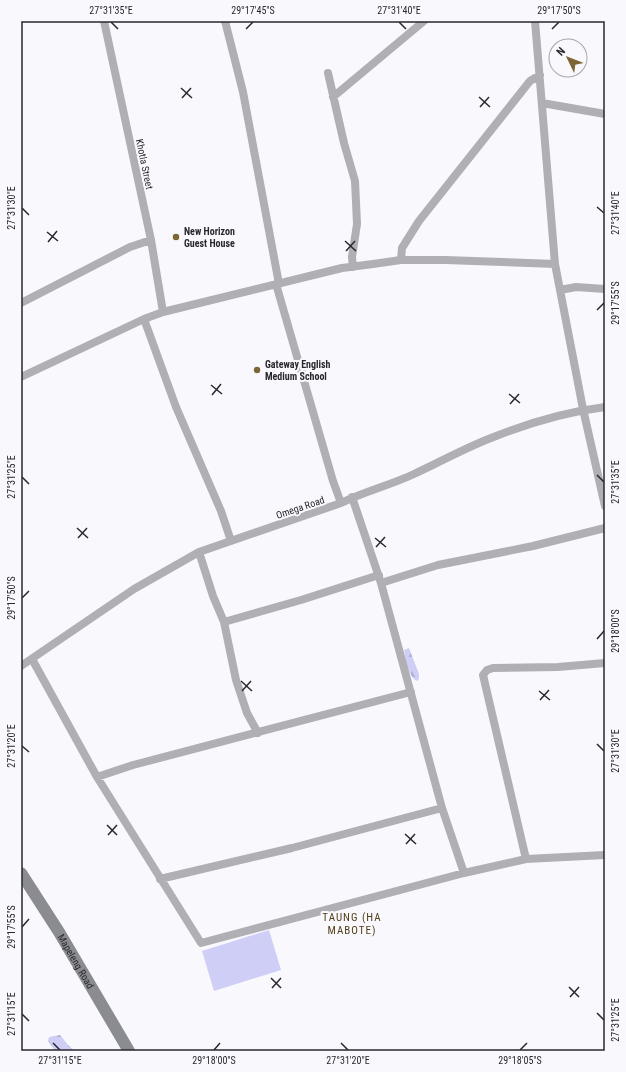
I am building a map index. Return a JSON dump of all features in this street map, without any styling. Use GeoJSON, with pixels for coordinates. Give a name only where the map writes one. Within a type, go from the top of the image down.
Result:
{"type":"FeatureCollection","features":[{"type":"Feature","properties":{"kind":"street","name":"Khotla Street"},"geometry":{"type":"LineString","coordinates":[[104,21],[151,240],[164,312]]}},
{"type":"Feature","properties":{"kind":"street"},"geometry":{"type":"LineString","coordinates":[[225,21],[243,92],[278,284],[333,480],[341,503]]}},
{"type":"Feature","properties":{"kind":"street"},"geometry":{"type":"LineString","coordinates":[[333,97],[424,21]]}},
{"type":"Feature","properties":{"kind":"street"},"geometry":{"type":"LineString","coordinates":[[535,21],[555,264],[583,409],[605,506]]}},
{"type":"Feature","properties":{"kind":"street"},"geometry":{"type":"LineString","coordinates":[[328,73],[344,143],[355,181],[357,224],[352,257],[354,267]]}},
{"type":"Feature","properties":{"kind":"street"},"geometry":{"type":"LineString","coordinates":[[401,260],[402,248],[419,221],[530,81],[540,75]]}},
{"type":"Feature","properties":{"kind":"street"},"geometry":{"type":"LineString","coordinates":[[542,103],[605,114]]}},
{"type":"Feature","properties":{"kind":"street"},"geometry":{"type":"LineString","coordinates":[[21,302],[130,247],[151,240]]}},
{"type":"Feature","properties":{"kind":"street"},"geometry":{"type":"LineString","coordinates":[[21,377],[144,319],[164,312],[342,268],[401,260],[555,264]]}},
{"type":"Feature","properties":{"kind":"street"},"geometry":{"type":"LineString","coordinates":[[560,290],[576,287],[605,289]]}},
{"type":"Feature","properties":{"kind":"street"},"geometry":{"type":"LineString","coordinates":[[144,319],[176,407],[221,510],[231,540]]}},
{"type":"Feature","properties":{"kind":"street","name":"Omega Road"},"geometry":{"type":"LineString","coordinates":[[21,666],[134,589],[199,552],[341,503],[352,497],[413,475],[490,438],[530,424],[583,409],[605,406]]}},
{"type":"Feature","properties":{"kind":"street"},"geometry":{"type":"LineString","coordinates":[[352,497],[380,579],[442,808],[464,873]]}},
{"type":"Feature","properties":{"kind":"street"},"geometry":{"type":"LineString","coordinates":[[224,622],[380,579],[438,565],[533,546],[605,528]]}},
{"type":"Feature","properties":{"kind":"street"},"geometry":{"type":"LineString","coordinates":[[199,552],[213,596],[224,622],[236,680],[247,712],[258,733]]}},
{"type":"Feature","properties":{"kind":"street"},"geometry":{"type":"LineString","coordinates":[[32,659],[97,777],[160,879],[197,934],[201,943],[464,873],[526,859],[605,855]]}},
{"type":"Feature","properties":{"kind":"street"},"geometry":{"type":"LineString","coordinates":[[526,859],[483,675],[487,670],[493,668],[558,667],[605,663]]}},
{"type":"Feature","properties":{"kind":"street"},"geometry":{"type":"LineString","coordinates":[[97,777],[133,765],[411,692]]}},
{"type":"Feature","properties":{"kind":"street"},"geometry":{"type":"LineString","coordinates":[[160,879],[292,848],[442,808]]}},
{"type":"Feature","properties":{"kind":"street","name":"Mapeleng Road"},"geometry":{"type":"LineString","coordinates":[[21,873],[59,932],[128,1051]]}},
{"type":"Feature","properties":{"kind":"green space"},"geometry":{"type":"Polygon","coordinates":[[[409,648],[419,674],[419,679],[417,681],[409,672],[404,650],[409,648]]]}},
{"type":"Feature","properties":{"kind":"green space"},"geometry":{"type":"Polygon","coordinates":[[[269,930],[281,970],[214,991],[202,951],[269,930]]]}},
{"type":"Feature","properties":{"kind":"green space"},"geometry":{"type":"Polygon","coordinates":[[[60,1035],[75,1051],[55,1051],[48,1041],[49,1037],[60,1035]]]}},
{"type":"Feature","properties":{"kind":"place","name":"New Horizon Guest House"},"geometry":{"type":"Point","coordinates":[176,237]}},
{"type":"Feature","properties":{"kind":"place","name":"Gateway English Medium School"},"geometry":{"type":"Point","coordinates":[257,370]}},
{"type":"Feature","properties":{"kind":"district","name":"TAUNG (HA MABOTE)"},"geometry":{"type":"Point","coordinates":[352,923]}}]}
